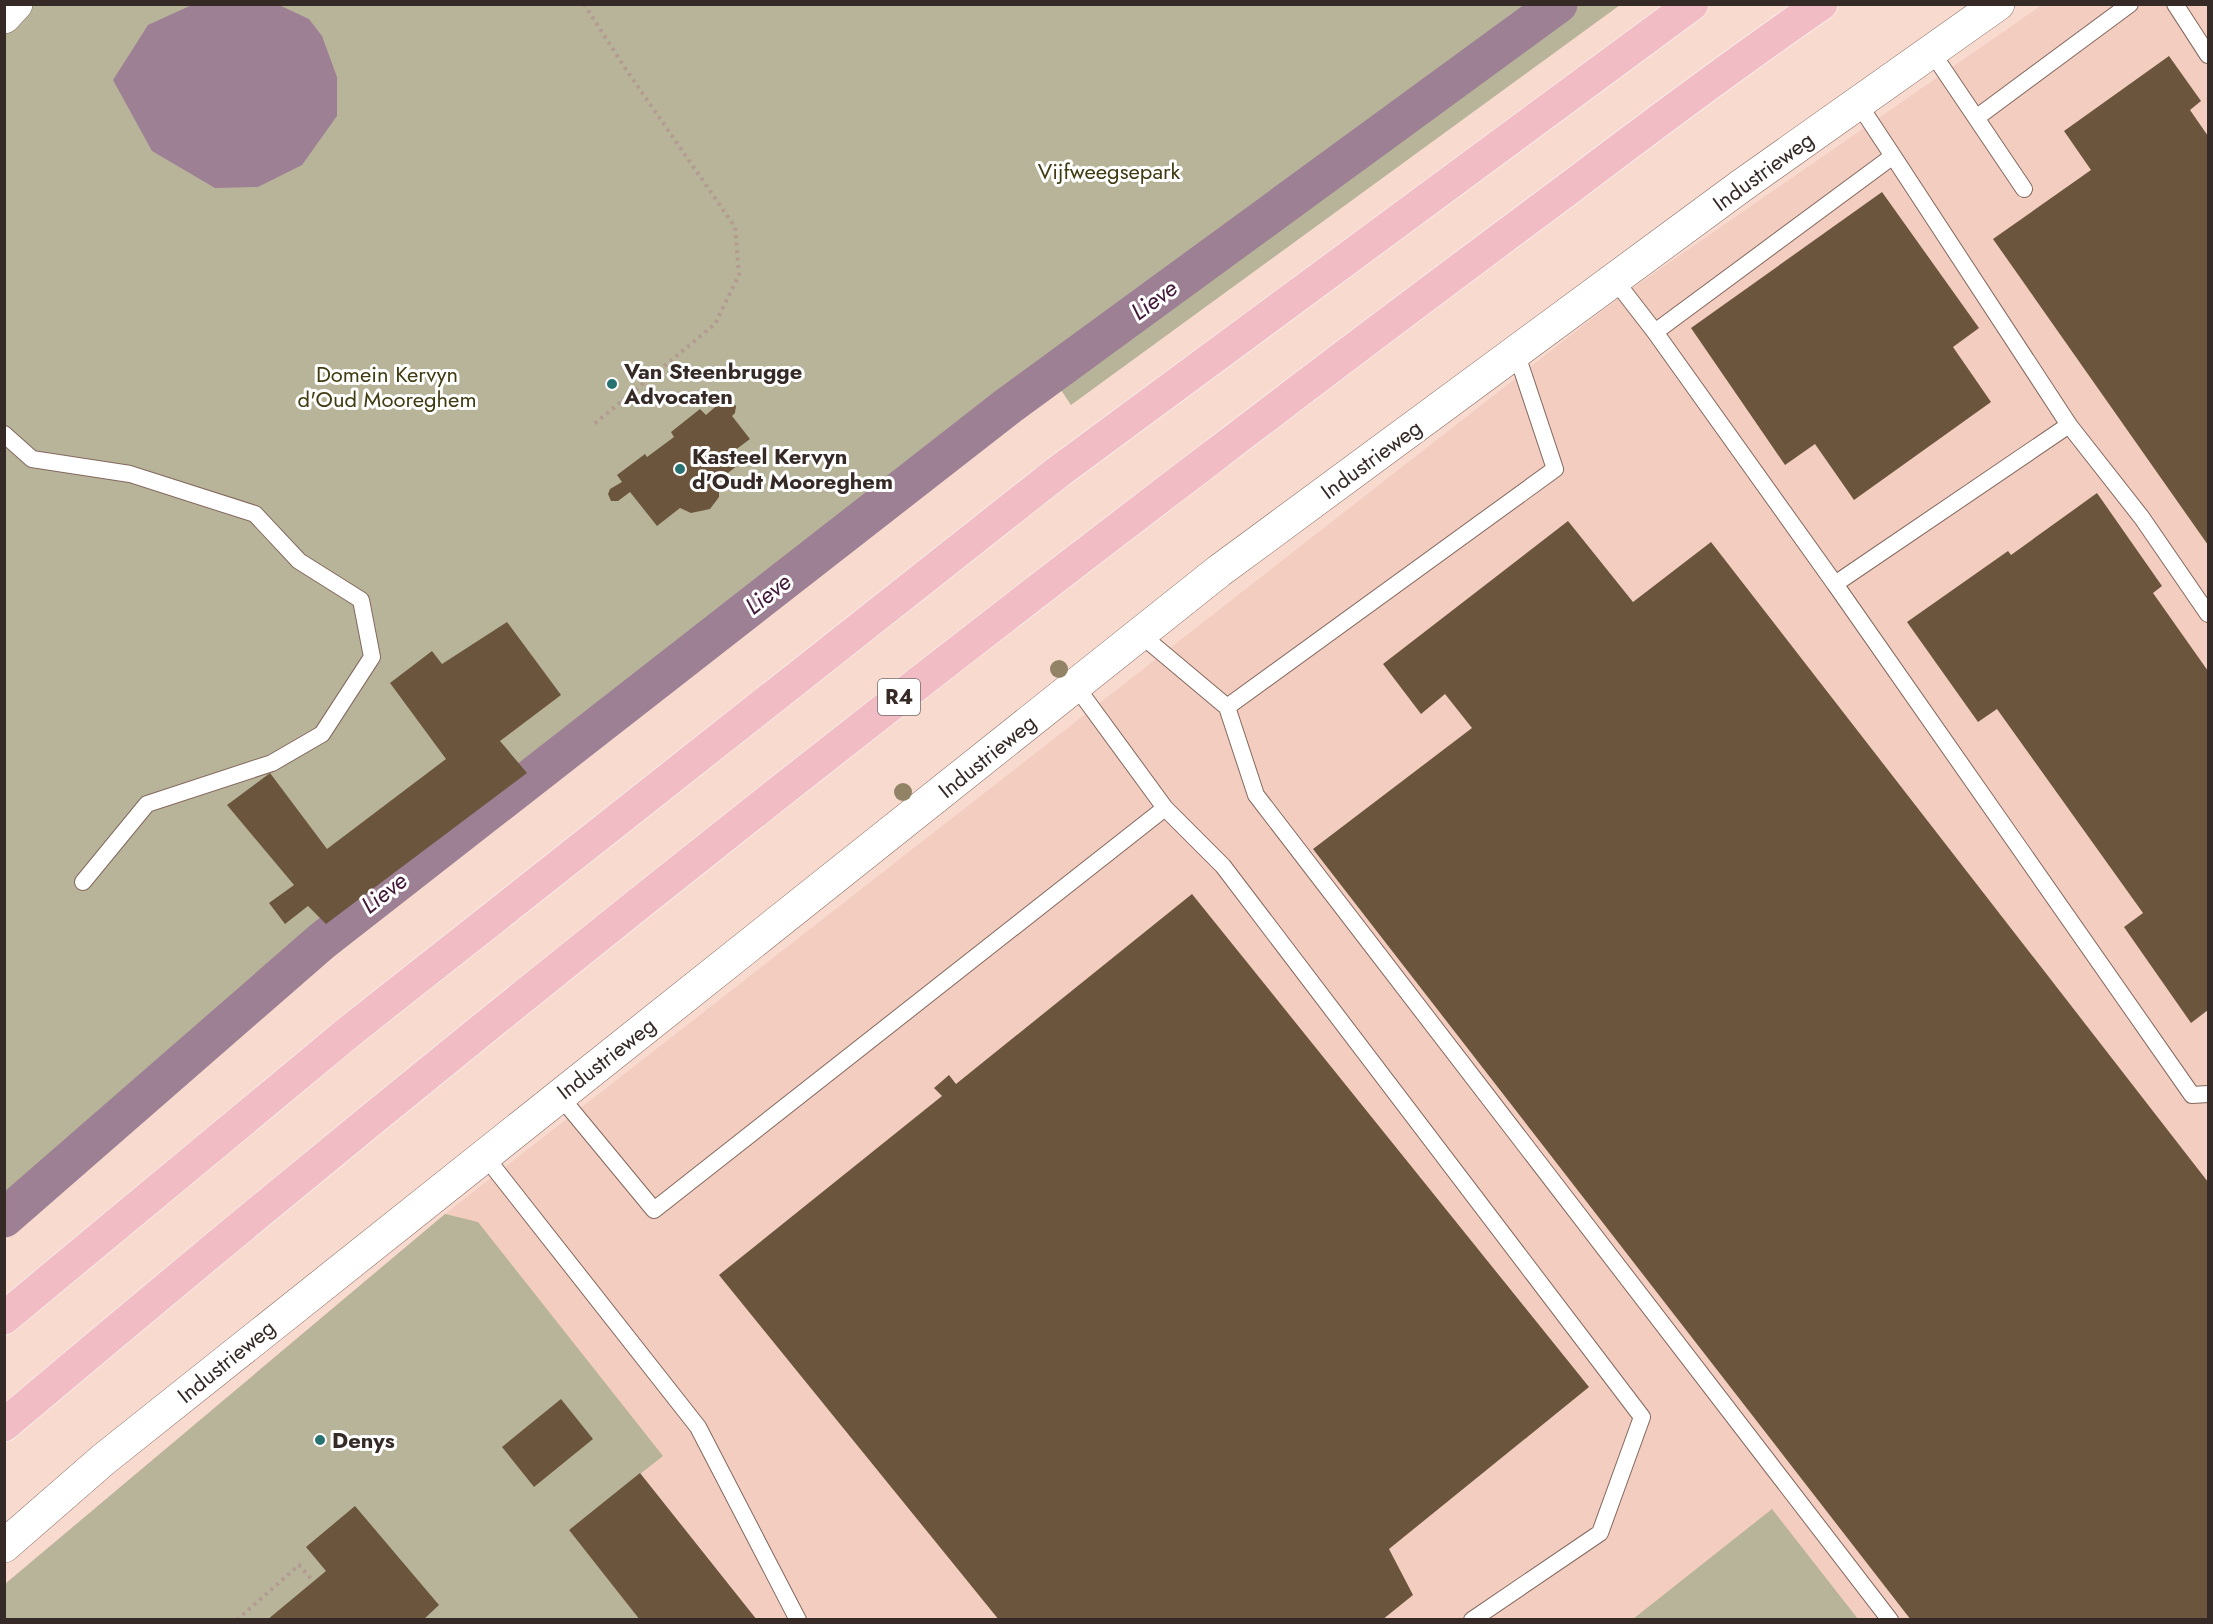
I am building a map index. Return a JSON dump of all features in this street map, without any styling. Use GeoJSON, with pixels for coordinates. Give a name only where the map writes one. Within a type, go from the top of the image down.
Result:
{"type":"FeatureCollection","features":[{"type":"Feature","properties":{"kind":"highway"},"geometry":{"type":"LineString","coordinates":[[4,1318],[350,1031],[1058,472],[1692,4]]}},
{"type":"Feature","properties":{"kind":"highway","name":"R4"},"geometry":{"type":"LineString","coordinates":[[4,1425],[205,1255],[550,974],[986,628],[1390,321],[1749,54],[1821,4]]}},
{"type":"Feature","properties":{"kind":"street"},"geometry":{"type":"LineString","coordinates":[[4,18],[16,4]]}},
{"type":"Feature","properties":{"kind":"street","name":"Industrieweg"},"geometry":{"type":"LineString","coordinates":[[4,1546],[104,1459],[1219,572],[1614,279],[1998,4]]}},
{"type":"Feature","properties":{"kind":"lane"},"geometry":{"type":"LineString","coordinates":[[1976,118],[2130,4]]}},
{"type":"Feature","properties":{"kind":"lane"},"geometry":{"type":"LineString","coordinates":[[2175,4],[2208,55]]}},
{"type":"Feature","properties":{"kind":"lane"},"geometry":{"type":"LineString","coordinates":[[1931,51],[2024,189]]}},
{"type":"Feature","properties":{"kind":"lane"},"geometry":{"type":"LineString","coordinates":[[1858,103],[2068,425],[2142,518],[2208,614]]}},
{"type":"Feature","properties":{"kind":"lane"},"geometry":{"type":"LineString","coordinates":[[1656,332],[1893,156]]}},
{"type":"Feature","properties":{"kind":"lane"},"geometry":{"type":"LineString","coordinates":[[1614,279],[1656,332],[1835,584],[2192,1095],[2208,1094]]}},
{"type":"Feature","properties":{"kind":"lane"},"geometry":{"type":"LineString","coordinates":[[1227,707],[1555,469],[1516,352]]}},
{"type":"Feature","properties":{"kind":"lane"},"geometry":{"type":"LineString","coordinates":[[1835,584],[2068,425]]}},
{"type":"Feature","properties":{"kind":"lane"},"geometry":{"type":"LineString","coordinates":[[4,434],[32,459],[130,474],[255,514],[299,561],[361,600],[372,657],[322,734],[272,763],[147,804],[83,882]]}},
{"type":"Feature","properties":{"kind":"lane"},"geometry":{"type":"LineString","coordinates":[[1140,634],[1227,707],[1256,795],[1890,1620]]}},
{"type":"Feature","properties":{"kind":"lane"},"geometry":{"type":"LineString","coordinates":[[1076,685],[1165,808],[1223,866],[1642,1417],[1600,1533],[1472,1620]]}},
{"type":"Feature","properties":{"kind":"lane"},"geometry":{"type":"LineString","coordinates":[[559,1095],[654,1210],[1165,808]]}},
{"type":"Feature","properties":{"kind":"lane"},"geometry":{"type":"LineString","coordinates":[[484,1155],[698,1427],[798,1620]]}},
{"type":"Feature","properties":{"kind":"path"},"geometry":{"type":"LineString","coordinates":[[584,4],[625,68],[735,227],[739,275],[715,324],[593,425]]}},
{"type":"Feature","properties":{"kind":"path"},"geometry":{"type":"LineString","coordinates":[[237,1620],[299,1565],[314,1581]]}},
{"type":"Feature","properties":{"kind":"shaded area"},"geometry":{"type":"Polygon","coordinates":[[[194,4],[279,5],[309,19],[322,36],[337,77],[337,116],[302,165],[258,187],[215,188],[152,151],[113,80],[148,25],[194,4]]]}},
{"type":"Feature","properties":{"kind":"shaded area"},"geometry":{"type":"Polygon","coordinates":[[[2042,5],[2208,5],[2208,1619],[5,1620],[5,1584],[445,1214],[1621,296],[2042,5]]]}},
{"type":"Feature","properties":{"kind":"green space","name":"Domein Kervyn d'Oud Mooreghem"},"geometry":{"type":"Polygon","coordinates":[[[27,5],[1620,5],[1071,405],[1043,363],[906,465],[321,925],[5,1199],[4,31],[27,5]]]}},
{"type":"Feature","properties":{"kind":"green space","name":"Denys"},"geometry":{"type":"Polygon","coordinates":[[[445,1214],[478,1222],[663,1456],[569,1530],[640,1619],[5,1620],[5,1584],[445,1214]]]}},
{"type":"Feature","properties":{"kind":"green space"},"geometry":{"type":"Polygon","coordinates":[[[1772,1509],[1858,1619],[1633,1619],[1772,1509]]]}},
{"type":"Feature","properties":{"kind":"building"},"geometry":{"type":"Polygon","coordinates":[[[2169,56],[2201,101],[2190,110],[2208,136],[2208,545],[1993,239],[2091,170],[2064,131],[2169,56]]]}},
{"type":"Feature","properties":{"kind":"building"},"geometry":{"type":"Polygon","coordinates":[[[1882,192],[1979,328],[1953,347],[1991,402],[1854,500],[1815,444],[1785,465],[1691,328],[1882,192]]]}},
{"type":"Feature","properties":{"kind":"building","name":"Kasteel Kervyn d'Oudt Mooreghem"},"geometry":{"type":"Polygon","coordinates":[[[730,399],[736,406],[732,416],[750,439],[734,451],[742,462],[719,480],[719,497],[710,509],[691,513],[680,508],[657,526],[630,492],[618,501],[611,501],[608,494],[610,489],[622,482],[617,475],[645,454],[647,457],[674,437],[671,432],[700,409],[706,415],[722,401],[730,399]]]}},
{"type":"Feature","properties":{"kind":"building"},"geometry":{"type":"Polygon","coordinates":[[[2097,493],[2162,586],[2153,593],[2208,671],[2208,1010],[2191,1023],[2124,927],[2143,913],[1997,709],[1978,722],[1907,622],[2008,551],[2011,555],[2097,493]]]}},
{"type":"Feature","properties":{"kind":"building"},"geometry":{"type":"Polygon","coordinates":[[[1568,521],[1633,602],[1711,542],[2208,1182],[2208,1620],[1911,1620],[1313,849],[1472,728],[1445,694],[1421,714],[1383,664],[1568,521]]]}},
{"type":"Feature","properties":{"kind":"building"},"geometry":{"type":"Polygon","coordinates":[[[507,622],[561,695],[500,741],[527,773],[326,924],[308,906],[285,924],[269,903],[294,885],[227,805],[270,773],[327,849],[446,759],[390,683],[432,651],[442,664],[507,622]]]}},
{"type":"Feature","properties":{"kind":"building"},"geometry":{"type":"Polygon","coordinates":[[[1192,894],[1589,1387],[1389,1549],[1413,1595],[1382,1620],[999,1620],[719,1275],[942,1096],[934,1088],[949,1075],[956,1084],[1192,894]]]}},
{"type":"Feature","properties":{"kind":"building"},"geometry":{"type":"Polygon","coordinates":[[[561,1399],[593,1439],[534,1487],[502,1447],[561,1399]]]}},
{"type":"Feature","properties":{"kind":"building"},"geometry":{"type":"Polygon","coordinates":[[[640,1473],[757,1620],[640,1620],[569,1530],[640,1473]]]}},
{"type":"Feature","properties":{"kind":"building"},"geometry":{"type":"Polygon","coordinates":[[[355,1506],[439,1605],[423,1620],[267,1620],[326,1571],[306,1547],[355,1506]]]}},
{"type":"Feature","properties":{"kind":"waterway","name":"Lieve"},"geometry":{"type":"LineString","coordinates":[[4,1218],[322,941],[1008,406],[1558,4]]}},
{"type":"Feature","properties":{"kind":"place","name":"Van Steenbrugge Advocaten"},"geometry":{"type":"Point","coordinates":[612,384]}},
{"type":"Feature","properties":{"kind":"place","name":"Kasteel Kervyn d'Oudt Mooreghem"},"geometry":{"type":"Point","coordinates":[680,469]}},
{"type":"Feature","properties":{"kind":"place","name":"Denys"},"geometry":{"type":"Point","coordinates":[320,1440]}},
{"type":"Feature","properties":{"kind":"park label","name":"Vijfweegsepark"},"geometry":{"type":"Point","coordinates":[1109,171]}}]}
